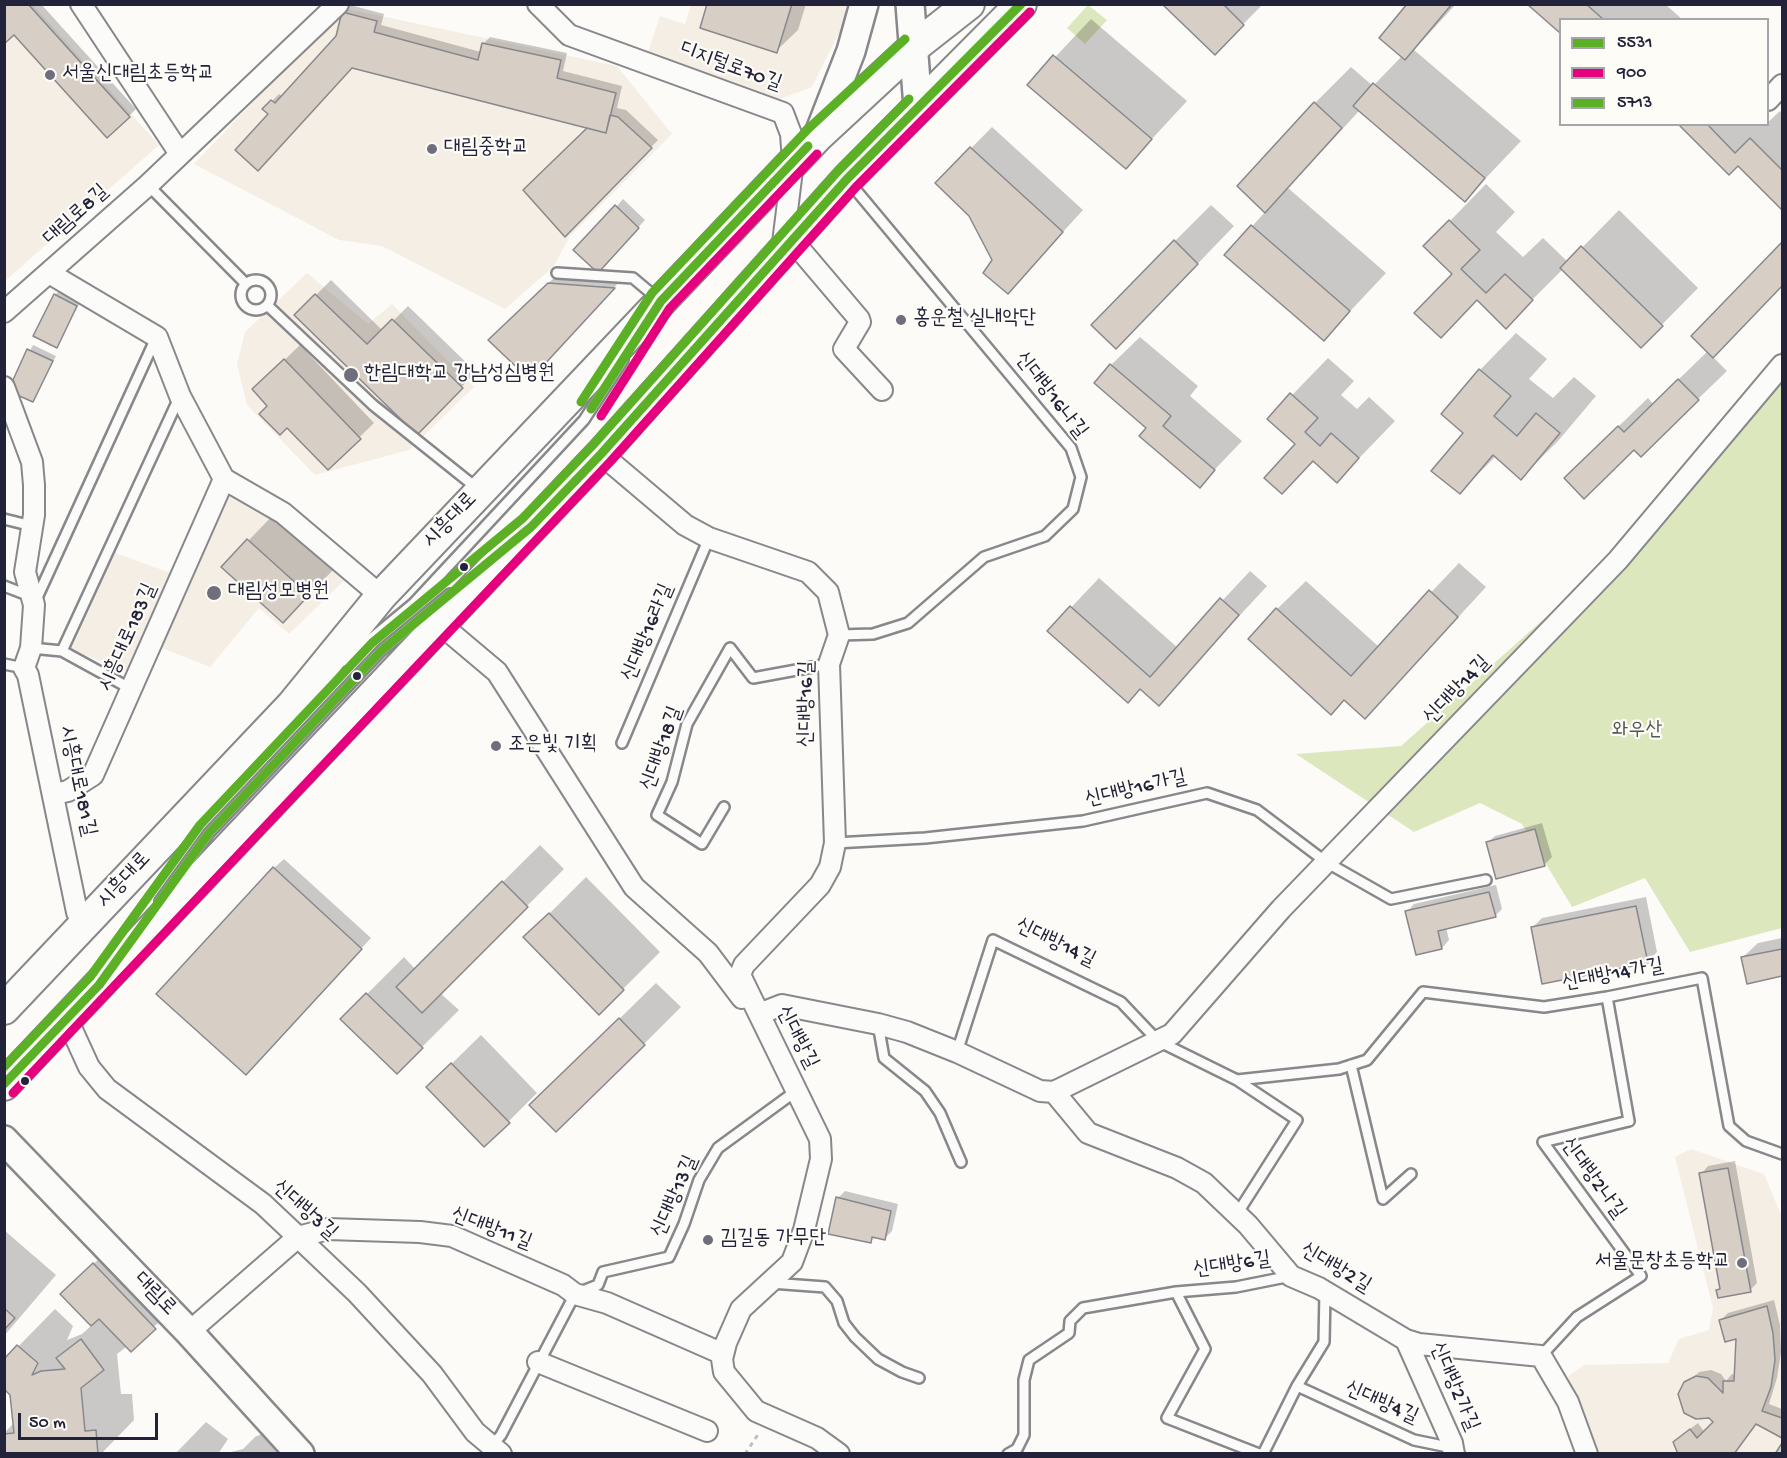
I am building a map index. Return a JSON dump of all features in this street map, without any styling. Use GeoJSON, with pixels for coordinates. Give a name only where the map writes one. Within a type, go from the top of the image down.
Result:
{"type":"FeatureCollection","features":[{"type":"Feature","properties":{"kind":"main road"},"geometry":{"type":"LineString","coordinates":[[818,136],[851,51],[864,4]]}},
{"type":"Feature","properties":{"kind":"main road","name":"시흥대로"},"geometry":{"type":"LineString","coordinates":[[4,1009],[292,705],[381,596],[818,136],[906,35],[969,4]]}},
{"type":"Feature","properties":{"kind":"main road"},"geometry":{"type":"LineString","coordinates":[[4,1085],[601,454],[847,179],[1021,4]]}},
{"type":"Feature","properties":{"kind":"main road"},"geometry":{"type":"LineString","coordinates":[[906,35],[918,107]]}},
{"type":"Feature","properties":{"kind":"main road","name":"대림로"},"geometry":{"type":"LineString","coordinates":[[4,1140],[189,1332],[300,1454]]}},
{"type":"Feature","properties":{"kind":"street"},"geometry":{"type":"LineString","coordinates":[[81,4],[180,154]]}},
{"type":"Feature","properties":{"kind":"street","name":"대림로8길"},"geometry":{"type":"LineString","coordinates":[[4,312],[148,185],[338,4]]}},
{"type":"Feature","properties":{"kind":"street","name":"디지털로70길"},"geometry":{"type":"LineString","coordinates":[[538,4],[569,35],[783,113],[791,134],[793,162],[787,246]]}},
{"type":"Feature","properties":{"kind":"street"},"geometry":{"type":"LineString","coordinates":[[1769,98],[1782,85]]}},
{"type":"Feature","properties":{"kind":"street"},"geometry":{"type":"LineString","coordinates":[[787,246],[859,319],[860,322],[844,349],[882,390]]}},
{"type":"Feature","properties":{"kind":"street"},"geometry":{"type":"LineString","coordinates":[[49,273],[157,337],[180,396],[224,479],[283,513],[381,596]]}},
{"type":"Feature","properties":{"kind":"street","name":"신대방14길"},"geometry":{"type":"LineString","coordinates":[[1054,1092],[1172,1034],[1326,862],[1618,560],[1782,365]]}},
{"type":"Feature","properties":{"kind":"street","name":"시흥대로181길"},"geometry":{"type":"LineString","coordinates":[[4,387],[32,462],[32,526],[25,572],[33,601],[31,648],[14,666],[28,675],[77,912],[82,926]]}},
{"type":"Feature","properties":{"kind":"street","name":"신대방16길"},"geometry":{"type":"LineString","coordinates":[[601,454],[685,525],[709,538],[808,572],[828,592],[838,635],[828,664],[835,843],[830,867],[820,885],[744,965],[740,975],[759,1014]]}},
{"type":"Feature","properties":{"kind":"street","name":"시흥대로183길"},"geometry":{"type":"LineString","coordinates":[[54,794],[68,790],[93,775],[133,690],[224,479]]}},
{"type":"Feature","properties":{"kind":"street","name":"신대방길"},"geometry":{"type":"LineString","coordinates":[[440,624],[497,672],[634,887],[708,953],[741,997],[759,1014],[820,1138],[821,1159],[804,1230],[792,1262],[741,1309],[723,1354]]}},
{"type":"Feature","properties":{"kind":"street"},"geometry":{"type":"LineString","coordinates":[[759,1014],[782,1005],[878,1024],[907,1032],[957,1052],[1040,1091],[1054,1092]]}},
{"type":"Feature","properties":{"kind":"street","name":"신대방3길"},"geometry":{"type":"LineString","coordinates":[[67,1019],[89,1068],[107,1089],[263,1204],[379,1317],[432,1374],[492,1451]]}},
{"type":"Feature","properties":{"kind":"street","name":"신대방2길"},"geometry":{"type":"LineString","coordinates":[[1054,1092],[1088,1133],[1177,1168],[1204,1183],[1237,1214],[1291,1276],[1325,1292],[1406,1340],[1419,1344],[1541,1356]]}},
{"type":"Feature","properties":{"kind":"street","name":"신대방11길"},"geometry":{"type":"LineString","coordinates":[[189,1332],[298,1237],[328,1229],[420,1232],[452,1236],[564,1285],[575,1294],[607,1303],[723,1354]]}},
{"type":"Feature","properties":{"kind":"street","name":"신대방2가길"},"geometry":{"type":"LineString","coordinates":[[1406,1340],[1453,1451]]}},
{"type":"Feature","properties":{"kind":"street"},"geometry":{"type":"LineString","coordinates":[[723,1354],[723,1372],[756,1411],[768,1419],[817,1438],[839,1454]]}},
{"type":"Feature","properties":{"kind":"street"},"geometry":{"type":"LineString","coordinates":[[1541,1356],[1568,1402],[1587,1454]]}},
{"type":"Feature","properties":{"kind":"street"},"geometry":{"type":"LineString","coordinates":[[538,1362],[707,1431]]}},
{"type":"Feature","properties":{"kind":"lane","name":"신대방16나길"},"geometry":{"type":"LineString","coordinates":[[838,635],[873,634],[908,623],[984,557],[1045,537],[1073,509],[1082,477],[1071,448],[902,242],[847,179]]}},
{"type":"Feature","properties":{"kind":"lane"},"geometry":{"type":"LineString","coordinates":[[148,185],[246,284]]}},
{"type":"Feature","properties":{"kind":"lane"},"geometry":{"type":"LineString","coordinates":[[292,705],[413,604],[584,420],[661,301],[633,278],[557,273]]}},
{"type":"Feature","properties":{"kind":"lane"},"geometry":{"type":"LineString","coordinates":[[256,280],[266,284],[271,296],[267,305],[258,310],[244,304],[241,295],[246,284],[256,280]]}},
{"type":"Feature","properties":{"kind":"lane"},"geometry":{"type":"LineString","coordinates":[[267,305],[373,405],[480,491]]}},
{"type":"Feature","properties":{"kind":"lane"},"geometry":{"type":"LineString","coordinates":[[4,586],[33,601],[157,337]]}},
{"type":"Feature","properties":{"kind":"lane"},"geometry":{"type":"LineString","coordinates":[[62,651],[180,396]]}},
{"type":"Feature","properties":{"kind":"lane"},"geometry":{"type":"LineString","coordinates":[[4,519],[32,526]]}},
{"type":"Feature","properties":{"kind":"lane"},"geometry":{"type":"LineString","coordinates":[[99,985],[209,833],[381,651],[531,527]]}},
{"type":"Feature","properties":{"kind":"lane","name":"신대방16라길"},"geometry":{"type":"LineString","coordinates":[[622,743],[709,538]]}},
{"type":"Feature","properties":{"kind":"lane"},"geometry":{"type":"LineString","coordinates":[[31,648],[62,651],[133,690]]}},
{"type":"Feature","properties":{"kind":"lane","name":"신대방18길"},"geometry":{"type":"LineString","coordinates":[[724,807],[702,844],[657,815],[672,782],[687,724],[730,648],[753,678],[828,664]]}},
{"type":"Feature","properties":{"kind":"lane","name":"신대방16가길"},"geometry":{"type":"LineString","coordinates":[[835,843],[925,838],[1083,821],[1207,793],[1257,810],[1326,862],[1391,900],[1486,880]]}},
{"type":"Feature","properties":{"kind":"lane","name":"신대방14길"},"geometry":{"type":"LineString","coordinates":[[957,1052],[993,940],[1121,1002],[1158,1041]]}},
{"type":"Feature","properties":{"kind":"lane","name":"신대방14가길"},"geometry":{"type":"LineString","coordinates":[[1237,1080],[1339,1069],[1367,1060],[1423,992],[1544,1007],[1702,978],[1729,1126],[1746,1141],[1782,1154]]}},
{"type":"Feature","properties":{"kind":"lane","name":"신대방2나길"},"geometry":{"type":"LineString","coordinates":[[1541,1356],[1577,1317],[1641,1276],[1543,1142],[1629,1121],[1607,997]]}},
{"type":"Feature","properties":{"kind":"lane"},"geometry":{"type":"LineString","coordinates":[[878,1024],[884,1058],[925,1091],[940,1113],[961,1162]]}},
{"type":"Feature","properties":{"kind":"lane"},"geometry":{"type":"LineString","coordinates":[[1158,1041],[1237,1080],[1297,1120],[1237,1214]]}},
{"type":"Feature","properties":{"kind":"lane"},"geometry":{"type":"LineString","coordinates":[[1351,1065],[1383,1199],[1411,1174]]}},
{"type":"Feature","properties":{"kind":"lane","name":"신대방13길"},"geometry":{"type":"LineString","coordinates":[[575,1294],[598,1285],[603,1272],[669,1257],[684,1224],[699,1180],[718,1148],[796,1091]]}},
{"type":"Feature","properties":{"kind":"lane","name":"신대방6길"},"geometry":{"type":"LineString","coordinates":[[1008,1454],[1017,1449],[1024,1435],[1024,1380],[1029,1360],[1069,1333],[1070,1321],[1083,1308],[1176,1292],[1236,1287],[1291,1276]]}},
{"type":"Feature","properties":{"kind":"lane"},"geometry":{"type":"LineString","coordinates":[[771,1283],[825,1287],[837,1301],[844,1323],[870,1352],[902,1372],[919,1378]]}},
{"type":"Feature","properties":{"kind":"lane","name":"신대방6길"},"geometry":{"type":"LineString","coordinates":[[1176,1292],[1204,1349],[1167,1418],[1261,1454]]}},
{"type":"Feature","properties":{"kind":"lane"},"geometry":{"type":"LineString","coordinates":[[1261,1454],[1297,1386],[1324,1342],[1325,1292]]}},
{"type":"Feature","properties":{"kind":"lane"},"geometry":{"type":"LineString","coordinates":[[492,1451],[575,1294]]}},
{"type":"Feature","properties":{"kind":"lane","name":"신대방4길"},"geometry":{"type":"LineString","coordinates":[[1297,1386],[1414,1440],[1453,1451]]}},
{"type":"Feature","properties":{"kind":"path"},"geometry":{"type":"LineString","coordinates":[[745,1454],[768,1419]]}},
{"type":"Feature","properties":{"kind":"shaded area","name":"서울신대림초등학교"},"geometry":{"type":"Polygon","coordinates":[[[5,5],[33,5],[159,145],[5,281],[5,5]]]}},
{"type":"Feature","properties":{"kind":"shaded area"},"geometry":{"type":"Polygon","coordinates":[[[691,5],[846,5],[844,23],[812,87],[761,106],[647,56],[660,16],[685,24],[691,5]]]}},
{"type":"Feature","properties":{"kind":"shaded area","name":"대림중학교"},"geometry":{"type":"Polygon","coordinates":[[[343,8],[617,66],[672,134],[570,236],[554,266],[505,309],[382,246],[339,240],[194,164],[343,8]]]}},
{"type":"Feature","properties":{"kind":"shaded area","name":"한림대학교 강남성심병원"},"geometry":{"type":"Polygon","coordinates":[[[307,273],[368,324],[392,304],[474,387],[409,450],[315,475],[247,405],[237,364],[245,332],[307,273]]]}},
{"type":"Feature","properties":{"kind":"shaded area","name":"대림성모병원"},"geometry":{"type":"Polygon","coordinates":[[[225,494],[277,518],[349,576],[289,634],[259,608],[210,667],[149,643],[135,674],[71,650],[115,553],[185,578],[225,494]]]}},
{"type":"Feature","properties":{"kind":"shaded area","name":"서울문창초등학교"},"geometry":{"type":"Polygon","coordinates":[[[1691,1149],[1764,1174],[1782,1217],[1782,1453],[1596,1453],[1567,1377],[1584,1365],[1668,1363],[1679,1339],[1709,1330],[1713,1308],[1675,1157],[1691,1149]]]}},
{"type":"Feature","properties":{"kind":"green space"},"geometry":{"type":"Polygon","coordinates":[[[1088,5],[1107,20],[1085,44],[1067,28],[1088,5]]]}},
{"type":"Feature","properties":{"kind":"green space","name":"와우산"},"geometry":{"type":"Polygon","coordinates":[[[1782,350],[1782,928],[1690,952],[1645,878],[1572,907],[1522,824],[1480,803],[1414,832],[1296,754],[1401,746],[1619,552],[1782,350]]]}},
{"type":"Feature","properties":{"kind":"building"},"geometry":{"type":"Polygon","coordinates":[[[4,4],[28,4],[130,117],[107,138],[14,35],[4,44],[4,4]]]}},
{"type":"Feature","properties":{"kind":"building"},"geometry":{"type":"Polygon","coordinates":[[[707,4],[792,4],[777,53],[700,28],[707,4]]]}},
{"type":"Feature","properties":{"kind":"building"},"geometry":{"type":"Polygon","coordinates":[[[1162,4],[1223,4],[1244,25],[1215,55],[1162,4]]]}},
{"type":"Feature","properties":{"kind":"building"},"geometry":{"type":"Polygon","coordinates":[[[1407,4],[1452,4],[1405,60],[1379,38],[1407,4]]]}},
{"type":"Feature","properties":{"kind":"building"},"geometry":{"type":"Polygon","coordinates":[[[1527,4],[1586,4],[1602,18],[1559,18],[1559,32],[1527,4]]]}},
{"type":"Feature","properties":{"kind":"building"},"geometry":{"type":"Polygon","coordinates":[[[342,12],[377,21],[374,32],[478,60],[482,43],[561,60],[557,78],[616,93],[606,133],[352,68],[258,171],[235,150],[268,114],[262,109],[271,100],[275,103],[336,36],[342,12]]]}},
{"type":"Feature","properties":{"kind":"building"},"geometry":{"type":"Polygon","coordinates":[[[1053,55],[1152,139],[1126,169],[1027,85],[1053,55]]]}},
{"type":"Feature","properties":{"kind":"building"},"geometry":{"type":"Polygon","coordinates":[[[1373,83],[1485,178],[1465,202],[1353,106],[1373,83]]]}},
{"type":"Feature","properties":{"kind":"building"},"geometry":{"type":"Polygon","coordinates":[[[1314,102],[1342,128],[1265,213],[1237,186],[1314,102]]]}},
{"type":"Feature","properties":{"kind":"building"},"geometry":{"type":"Polygon","coordinates":[[[610,115],[618,117],[652,148],[565,237],[523,190],[587,128],[606,133],[610,115]]]}},
{"type":"Feature","properties":{"kind":"building"},"geometry":{"type":"Polygon","coordinates":[[[1680,126],[1709,126],[1735,153],[1750,138],[1782,170],[1782,210],[1738,166],[1729,175],[1680,126]]]}},
{"type":"Feature","properties":{"kind":"building"},"geometry":{"type":"Polygon","coordinates":[[[970,147],[1063,232],[1008,294],[983,273],[992,260],[969,216],[935,183],[970,147]]]}},
{"type":"Feature","properties":{"kind":"building"},"geometry":{"type":"Polygon","coordinates":[[[615,205],[639,228],[598,273],[573,250],[615,205]]]}},
{"type":"Feature","properties":{"kind":"building"},"geometry":{"type":"Polygon","coordinates":[[[1449,220],[1480,250],[1461,269],[1486,293],[1505,274],[1533,300],[1506,329],[1477,300],[1441,338],[1414,313],[1452,274],[1423,246],[1449,220]]]}},
{"type":"Feature","properties":{"kind":"building"},"geometry":{"type":"Polygon","coordinates":[[[1251,225],[1350,311],[1324,341],[1224,255],[1251,225]]]}},
{"type":"Feature","properties":{"kind":"building"},"geometry":{"type":"Polygon","coordinates":[[[1174,240],[1198,264],[1116,349],[1091,325],[1174,240]]]}},
{"type":"Feature","properties":{"kind":"building"},"geometry":{"type":"Polygon","coordinates":[[[1782,242],[1782,286],[1713,358],[1691,336],[1782,242]]]}},
{"type":"Feature","properties":{"kind":"building"},"geometry":{"type":"Polygon","coordinates":[[[1581,246],[1663,326],[1641,348],[1560,268],[1581,246]]]}},
{"type":"Feature","properties":{"kind":"building"},"geometry":{"type":"Polygon","coordinates":[[[548,283],[615,288],[530,380],[488,340],[548,283]]]}},
{"type":"Feature","properties":{"kind":"building"},"geometry":{"type":"Polygon","coordinates":[[[54,294],[77,306],[57,348],[33,336],[54,294]]]}},
{"type":"Feature","properties":{"kind":"building"},"geometry":{"type":"Polygon","coordinates":[[[315,294],[367,344],[392,319],[463,388],[417,435],[294,315],[315,294]]]}},
{"type":"Feature","properties":{"kind":"building"},"geometry":{"type":"Polygon","coordinates":[[[27,349],[53,361],[33,402],[8,391],[27,349]]]}},
{"type":"Feature","properties":{"kind":"building"},"geometry":{"type":"Polygon","coordinates":[[[284,359],[361,439],[328,470],[287,428],[280,435],[259,414],[267,406],[252,389],[284,359]]]}},
{"type":"Feature","properties":{"kind":"building"},"geometry":{"type":"Polygon","coordinates":[[[1110,364],[1171,416],[1163,426],[1215,470],[1200,488],[1139,436],[1146,428],[1094,383],[1110,364]]]}},
{"type":"Feature","properties":{"kind":"building"},"geometry":{"type":"Polygon","coordinates":[[[1479,369],[1511,396],[1494,416],[1517,436],[1536,413],[1560,433],[1521,480],[1493,455],[1460,494],[1431,471],[1463,433],[1441,414],[1479,369]]]}},
{"type":"Feature","properties":{"kind":"building"},"geometry":{"type":"Polygon","coordinates":[[[1678,379],[1699,400],[1641,457],[1634,450],[1584,499],[1564,478],[1618,426],[1624,432],[1678,379]]]}},
{"type":"Feature","properties":{"kind":"building"},"geometry":{"type":"Polygon","coordinates":[[[1290,393],[1318,418],[1305,432],[1320,446],[1331,433],[1359,458],[1337,483],[1313,461],[1282,494],[1264,478],[1295,444],[1267,419],[1290,393]]]}},
{"type":"Feature","properties":{"kind":"building"},"geometry":{"type":"Polygon","coordinates":[[[247,539],[309,595],[283,623],[221,567],[247,539]]]}},
{"type":"Feature","properties":{"kind":"building"},"geometry":{"type":"Polygon","coordinates":[[[1429,590],[1458,617],[1365,719],[1344,700],[1331,715],[1248,639],[1276,608],[1351,676],[1429,590]]]}},
{"type":"Feature","properties":{"kind":"building"},"geometry":{"type":"Polygon","coordinates":[[[1220,598],[1239,615],[1159,706],[1140,689],[1128,703],[1047,631],[1070,606],[1150,677],[1220,598]]]}},
{"type":"Feature","properties":{"kind":"building"},"geometry":{"type":"Polygon","coordinates":[[[1535,829],[1545,866],[1496,879],[1486,842],[1535,829]]]}},
{"type":"Feature","properties":{"kind":"building"},"geometry":{"type":"Polygon","coordinates":[[[273,867],[362,949],[246,1075],[156,994],[273,867]]]}},
{"type":"Feature","properties":{"kind":"building"},"geometry":{"type":"Polygon","coordinates":[[[502,881],[528,907],[422,1013],[396,987],[502,881]]]}},
{"type":"Feature","properties":{"kind":"building"},"geometry":{"type":"Polygon","coordinates":[[[1489,892],[1496,917],[1438,931],[1442,949],[1416,955],[1405,911],[1489,892]]]}},
{"type":"Feature","properties":{"kind":"building"},"geometry":{"type":"Polygon","coordinates":[[[1636,906],[1648,963],[1542,984],[1531,927],[1636,906]]]}},
{"type":"Feature","properties":{"kind":"building"},"geometry":{"type":"Polygon","coordinates":[[[549,913],[624,990],[599,1015],[523,937],[549,913]]]}},
{"type":"Feature","properties":{"kind":"building"},"geometry":{"type":"Polygon","coordinates":[[[1782,949],[1782,976],[1747,984],[1741,957],[1782,949]]]}},
{"type":"Feature","properties":{"kind":"building"},"geometry":{"type":"Polygon","coordinates":[[[366,993],[423,1048],[397,1074],[340,1019],[366,993]]]}},
{"type":"Feature","properties":{"kind":"building"},"geometry":{"type":"Polygon","coordinates":[[[619,1018],[645,1045],[556,1132],[529,1105],[619,1018]]]}},
{"type":"Feature","properties":{"kind":"building"},"geometry":{"type":"Polygon","coordinates":[[[451,1063],[510,1123],[484,1147],[426,1087],[451,1063]]]}},
{"type":"Feature","properties":{"kind":"building"},"geometry":{"type":"Polygon","coordinates":[[[1728,1168],[1751,1292],[1718,1298],[1716,1290],[1720,1289],[1699,1173],[1728,1168]]]}},
{"type":"Feature","properties":{"kind":"building"},"geometry":{"type":"Polygon","coordinates":[[[836,1197],[891,1211],[885,1240],[872,1237],[871,1243],[828,1234],[836,1197]]]}},
{"type":"Feature","properties":{"kind":"building"},"geometry":{"type":"Polygon","coordinates":[[[93,1263],[156,1329],[131,1352],[99,1319],[91,1326],[60,1294],[93,1263]]]}},
{"type":"Feature","properties":{"kind":"building"},"geometry":{"type":"Polygon","coordinates":[[[1767,1306],[1773,1333],[1775,1360],[1771,1387],[1762,1411],[1782,1418],[1782,1438],[1756,1424],[1734,1454],[1678,1454],[1673,1442],[1690,1429],[1697,1438],[1713,1422],[1709,1418],[1696,1419],[1684,1413],[1678,1394],[1684,1382],[1696,1376],[1708,1378],[1723,1393],[1723,1381],[1734,1381],[1736,1339],[1725,1342],[1719,1320],[1767,1306]]]}},
{"type":"Feature","properties":{"kind":"building"},"geometry":{"type":"Polygon","coordinates":[[[4,1308],[15,1318],[4,1330],[4,1308]]]}},
{"type":"Feature","properties":{"kind":"building"},"geometry":{"type":"Polygon","coordinates":[[[81,1339],[104,1370],[81,1388],[85,1431],[96,1430],[98,1454],[4,1454],[4,1434],[14,1433],[10,1395],[4,1389],[4,1359],[17,1345],[38,1363],[32,1375],[41,1371],[65,1369],[56,1358],[81,1339]]]}},
{"type":"Feature","properties":{"kind":"building"},"geometry":{"type":"Polygon","coordinates":[[[1782,1443],[1782,1454],[1775,1454],[1782,1443]]]}},
{"type":"Feature","properties":{"kind":"transit line","name":"5531"},"geometry":{"type":"LineString","coordinates":[[4,1084],[99,985],[209,833],[381,651],[531,527],[601,454],[847,179],[1021,4]]}},
{"type":"Feature","properties":{"kind":"transit line","name":"900"},"geometry":{"type":"LineString","coordinates":[[13,1093],[610,462],[856,187],[1030,12]]}},
{"type":"Feature","properties":{"kind":"transit line","name":"5713"},"geometry":{"type":"LineString","coordinates":[[581,402],[652,293],[809,128],[905,39]]}},
{"type":"Feature","properties":{"kind":"transit line","name":"5713"},"geometry":{"type":"LineString","coordinates":[[4,1067],[90,977],[200,825],[372,643],[523,518],[592,446],[838,171],[909,99]]}},
{"type":"Feature","properties":{"kind":"transit line","name":"5531"},"geometry":{"type":"LineString","coordinates":[[591,409],[661,301],[808,146]]}},
{"type":"Feature","properties":{"kind":"transit line","name":"900"},"geometry":{"type":"LineString","coordinates":[[601,416],[670,308],[817,154]]}},
{"type":"Feature","properties":{"kind":"place","name":"서울신대림초등학교"},"geometry":{"type":"Point","coordinates":[50,75]}},
{"type":"Feature","properties":{"kind":"place","name":"대림중학교"},"geometry":{"type":"Point","coordinates":[432,149]}},
{"type":"Feature","properties":{"kind":"place","name":"홍운철 실내악단"},"geometry":{"type":"Point","coordinates":[901,320]}},
{"type":"Feature","properties":{"kind":"place","name":"한림대학교 강남성심병원"},"geometry":{"type":"Point","coordinates":[351,375]}},
{"type":"Feature","properties":{"kind":"place","name":"대림성모병원"},"geometry":{"type":"Point","coordinates":[214,593]}},
{"type":"Feature","properties":{"kind":"place","name":"조은빛 기획"},"geometry":{"type":"Point","coordinates":[496,746]}},
{"type":"Feature","properties":{"kind":"place","name":"김길동 가무단"},"geometry":{"type":"Point","coordinates":[708,1240]}},
{"type":"Feature","properties":{"kind":"place","name":"서울문창초등학교"},"geometry":{"type":"Point","coordinates":[1742,1263]}}]}
